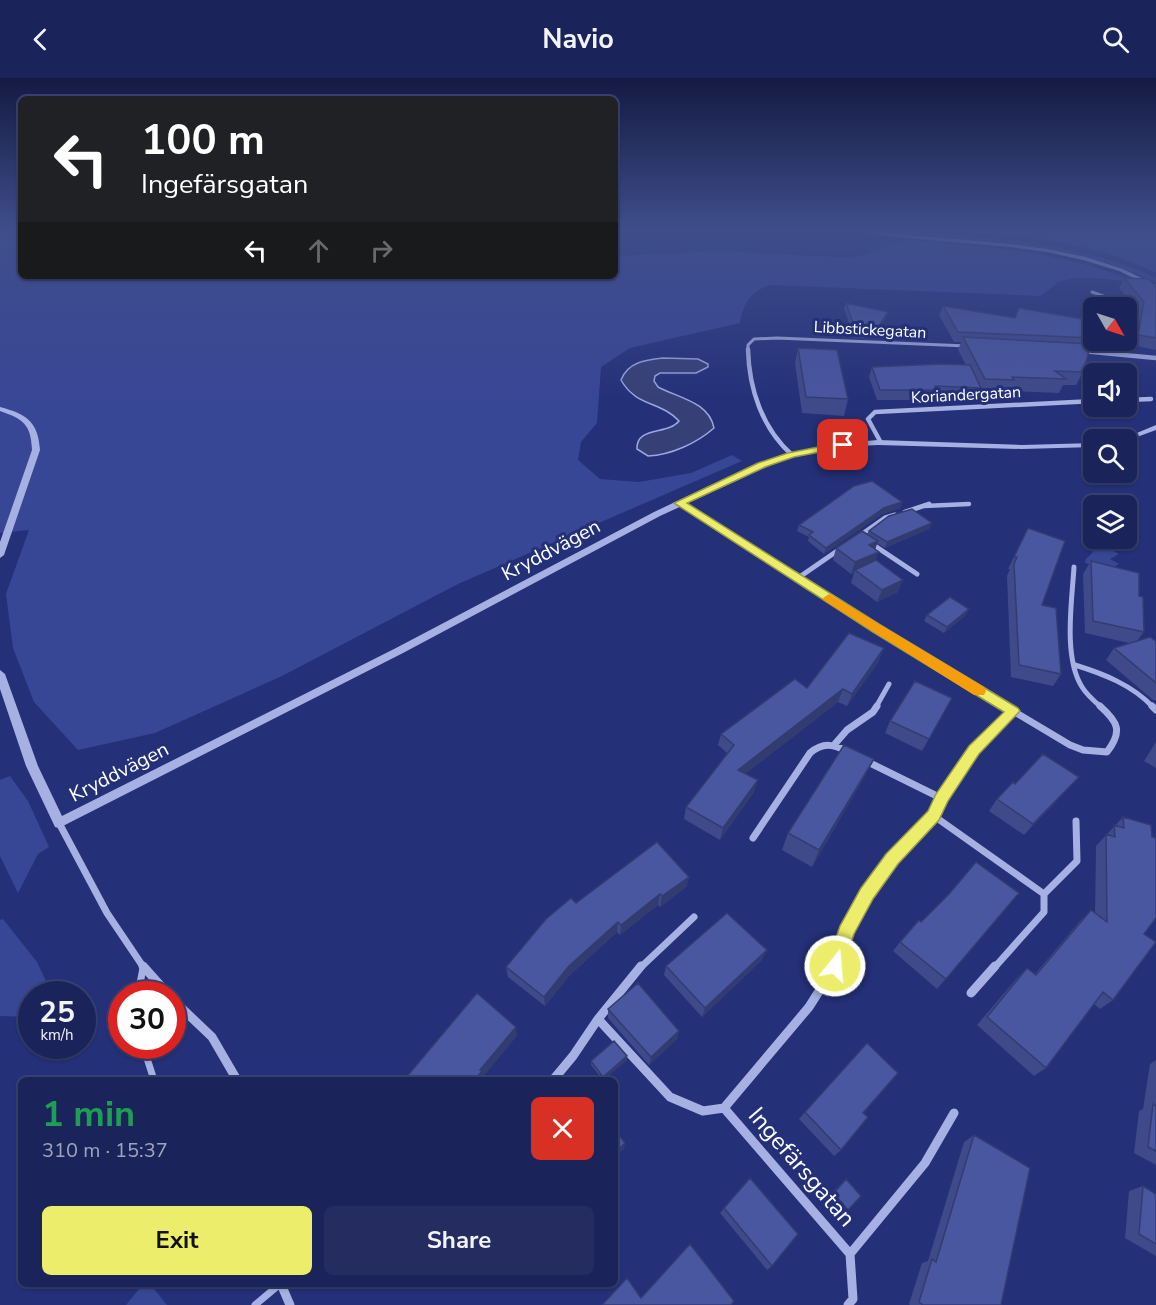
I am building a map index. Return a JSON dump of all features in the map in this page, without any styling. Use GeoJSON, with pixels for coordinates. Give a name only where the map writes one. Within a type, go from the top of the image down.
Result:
{"type":"FeatureCollection","features":[{"type":"Feature","properties":{"kind":"street"},"geometry":{"type":"LineString","coordinates":[[1092,292],[1106,297]]}},
{"type":"Feature","properties":{"kind":"street","name":"Libbstickegatan"},"geometry":{"type":"LineString","coordinates":[[792,455],[772,437],[761,419],[748,345],[754,339],[975,346]]}},
{"type":"Feature","properties":{"kind":"street"},"geometry":{"type":"LineString","coordinates":[[1075,350],[1156,358]]}},
{"type":"Feature","properties":{"kind":"street"},"geometry":{"type":"LineString","coordinates":[[1137,400],[1151,399]]}},
{"type":"Feature","properties":{"kind":"street","name":"Koriandergatan"},"geometry":{"type":"LineString","coordinates":[[880,441],[868,419],[876,412],[1083,402]]}},
{"type":"Feature","properties":{"kind":"street"},"geometry":{"type":"LineString","coordinates":[[0,409],[26,419],[36,435],[36,450],[2,540],[0,555]]}},
{"type":"Feature","properties":{"kind":"street"},"geometry":{"type":"LineString","coordinates":[[1137,434],[1156,427]]}},
{"type":"Feature","properties":{"kind":"street","name":"Kryddvägen"},"geometry":{"type":"LineString","coordinates":[[59,823],[429,635],[679,503],[761,465],[792,455],[830,447],[880,441],[1052,447],[1083,446]]}},
{"type":"Feature","properties":{"kind":"street"},"geometry":{"type":"LineString","coordinates":[[679,503],[1070,745],[1083,750],[1107,752],[1115,744],[1117,733],[1114,719],[1081,686],[1075,665],[1070,620],[1074,567]]}},
{"type":"Feature","properties":{"kind":"street"},"geometry":{"type":"LineString","coordinates":[[798,578],[885,518],[930,504],[969,504]]}},
{"type":"Feature","properties":{"kind":"street"},"geometry":{"type":"LineString","coordinates":[[858,537],[917,574]]}},
{"type":"Feature","properties":{"kind":"street"},"geometry":{"type":"LineString","coordinates":[[1075,665],[1113,676],[1137,692],[1156,710]]}},
{"type":"Feature","properties":{"kind":"street"},"geometry":{"type":"LineString","coordinates":[[0,674],[25,747],[59,823],[102,905],[142,968],[155,981]]}},
{"type":"Feature","properties":{"kind":"street"},"geometry":{"type":"LineString","coordinates":[[834,744],[847,730],[873,712],[889,684]]}},
{"type":"Feature","properties":{"kind":"street","name":"Ingefärsgatan"},"geometry":{"type":"LineString","coordinates":[[598,1019],[670,1097],[703,1111],[724,1108],[809,1007],[835,966],[846,931],[867,894],[892,859],[934,816],[941,798],[974,750],[1013,711]]}},
{"type":"Feature","properties":{"kind":"street"},"geometry":{"type":"LineString","coordinates":[[753,838],[808,754],[823,744],[834,744],[941,798]]}},
{"type":"Feature","properties":{"kind":"street"},"geometry":{"type":"LineString","coordinates":[[934,816],[1044,894]]}},
{"type":"Feature","properties":{"kind":"street"},"geometry":{"type":"LineString","coordinates":[[971,993],[1044,912],[1044,894],[1077,861],[1076,821]]}},
{"type":"Feature","properties":{"kind":"street"},"geometry":{"type":"LineString","coordinates":[[556,1077],[573,1056],[615,993],[643,962],[694,917]]}},
{"type":"Feature","properties":{"kind":"street"},"geometry":{"type":"LineString","coordinates":[[186,1012],[212,1037],[235,1077]]}},
{"type":"Feature","properties":{"kind":"street","name":"Ingefärsgatan"},"geometry":{"type":"LineString","coordinates":[[724,1108],[850,1254],[853,1299],[848,1305]]}},
{"type":"Feature","properties":{"kind":"street","name":"Ingefärsgatan"},"geometry":{"type":"LineString","coordinates":[[850,1254],[925,1162],[954,1113]]}},
{"type":"Feature","properties":{"kind":"street"},"geometry":{"type":"LineString","coordinates":[[281,1287],[290,1305]]}},
{"type":"Feature","properties":{"kind":"lane"},"geometry":{"type":"LineString","coordinates":[[140,981],[142,968]]}},
{"type":"Feature","properties":{"kind":"lane"},"geometry":{"type":"LineString","coordinates":[[147,1059],[153,1077]]}},
{"type":"Feature","properties":{"kind":"lane"},"geometry":{"type":"LineString","coordinates":[[255,1305],[276,1287]]}},
{"type":"Feature","properties":{"kind":"shaded area"},"geometry":{"type":"Polygon","coordinates":[[[0,287],[764,287],[749,299],[740,323],[630,348],[601,367],[597,423],[581,442],[578,460],[600,479],[639,482],[691,473],[732,455],[742,461],[458,584],[282,676],[155,733],[78,750],[34,702],[13,648],[6,594],[29,530],[0,533],[0,287]]]}},
{"type":"Feature","properties":{"kind":"shaded area"},"geometry":{"type":"Polygon","coordinates":[[[825,287],[1051,287],[1040,296],[825,287]]]}},
{"type":"Feature","properties":{"kind":"shaded area"},"geometry":{"type":"Polygon","coordinates":[[[663,358],[698,359],[708,364],[708,367],[696,373],[660,373],[655,376],[654,381],[658,387],[700,407],[711,419],[714,428],[700,439],[683,447],[648,456],[637,449],[642,437],[668,428],[679,421],[664,410],[641,400],[627,389],[621,380],[628,369],[633,366],[644,361],[663,358]]]}},
{"type":"Feature","properties":{"kind":"shaded area"},"geometry":{"type":"Polygon","coordinates":[[[1089,549],[1110,549],[1119,554],[1110,559],[1119,564],[1111,569],[1085,563],[1093,552],[1089,549]]]}},
{"type":"Feature","properties":{"kind":"shaded area"},"geometry":{"type":"Polygon","coordinates":[[[10,776],[28,801],[49,847],[38,854],[18,893],[0,856],[0,780],[10,776]]]}},
{"type":"Feature","properties":{"kind":"shaded area"},"geometry":{"type":"Polygon","coordinates":[[[3,919],[37,962],[46,981],[18,981],[18,1017],[0,1016],[0,920],[3,919]]]}},
{"type":"Feature","properties":{"kind":"shaded area"},"geometry":{"type":"Polygon","coordinates":[[[141,1287],[152,1287],[167,1305],[126,1305],[141,1287]]]}},
{"type":"Feature","properties":{"kind":"building"},"geometry":{"type":"Polygon","coordinates":[[[1132,287],[1156,287],[1156,338],[1138,335],[1144,302],[1132,287]]]}},
{"type":"Feature","properties":{"kind":"building"},"geometry":{"type":"Polygon","coordinates":[[[846,303],[888,312],[874,333],[856,332],[846,303]]]}},
{"type":"Feature","properties":{"kind":"building"},"geometry":{"type":"Polygon","coordinates":[[[943,306],[1015,318],[1019,308],[1083,319],[1083,338],[958,332],[943,306]]]}},
{"type":"Feature","properties":{"kind":"building"},"geometry":{"type":"Polygon","coordinates":[[[963,337],[1083,344],[1083,351],[1089,351],[1086,363],[1083,363],[1083,372],[1055,371],[1066,379],[1012,377],[1014,380],[985,379],[963,337]]]}},
{"type":"Feature","properties":{"kind":"building"},"geometry":{"type":"Polygon","coordinates":[[[798,348],[837,350],[848,399],[806,397],[798,348]]]}},
{"type":"Feature","properties":{"kind":"building"},"geometry":{"type":"Polygon","coordinates":[[[970,365],[981,388],[935,386],[936,390],[880,390],[872,367],[970,365]]]}},
{"type":"Feature","properties":{"kind":"building"},"geometry":{"type":"Polygon","coordinates":[[[872,481],[902,502],[884,508],[826,548],[809,535],[813,532],[799,525],[854,486],[872,481]]]}},
{"type":"Feature","properties":{"kind":"building"},"geometry":{"type":"Polygon","coordinates":[[[912,509],[932,523],[887,542],[869,531],[889,516],[912,509]]]}},
{"type":"Feature","properties":{"kind":"building"},"geometry":{"type":"Polygon","coordinates":[[[1028,528],[1065,541],[1042,605],[1056,608],[1061,674],[1019,665],[1014,564],[1017,557],[1014,557],[1028,528]]]}},
{"type":"Feature","properties":{"kind":"building"},"geometry":{"type":"Polygon","coordinates":[[[862,531],[878,541],[869,545],[879,552],[855,562],[836,548],[862,531]]]}},
{"type":"Feature","properties":{"kind":"building"},"geometry":{"type":"Polygon","coordinates":[[[876,560],[903,580],[882,590],[855,570],[876,560]]]}},
{"type":"Feature","properties":{"kind":"building"},"geometry":{"type":"Polygon","coordinates":[[[1091,561],[1139,573],[1139,596],[1143,597],[1144,632],[1093,621],[1091,561]]]}},
{"type":"Feature","properties":{"kind":"building"},"geometry":{"type":"Polygon","coordinates":[[[950,597],[969,609],[947,627],[927,615],[950,597]]]}},
{"type":"Feature","properties":{"kind":"building"},"geometry":{"type":"Polygon","coordinates":[[[849,633],[884,648],[852,694],[843,689],[738,770],[758,780],[723,828],[686,807],[734,745],[721,734],[795,679],[807,688],[849,633]]]}},
{"type":"Feature","properties":{"kind":"building"},"geometry":{"type":"Polygon","coordinates":[[[1150,637],[1156,641],[1156,683],[1114,648],[1150,637]]]}},
{"type":"Feature","properties":{"kind":"building"},"geometry":{"type":"Polygon","coordinates":[[[915,681],[952,698],[929,739],[890,721],[915,681]]]}},
{"type":"Feature","properties":{"kind":"building"},"geometry":{"type":"Polygon","coordinates":[[[844,745],[874,759],[819,850],[788,833],[844,745]]]}},
{"type":"Feature","properties":{"kind":"building"},"geometry":{"type":"Polygon","coordinates":[[[1043,754],[1079,777],[1033,824],[997,799],[1013,782],[1015,784],[1043,754]]]}},
{"type":"Feature","properties":{"kind":"building"},"geometry":{"type":"Polygon","coordinates":[[[1123,817],[1151,825],[1152,837],[1156,838],[1156,918],[1144,934],[1156,942],[1113,1000],[1103,992],[1046,1068],[987,1017],[1027,968],[1036,975],[1091,910],[1107,922],[1106,834],[1115,837],[1114,825],[1124,828],[1123,817]]]}},
{"type":"Feature","properties":{"kind":"building"},"geometry":{"type":"Polygon","coordinates":[[[657,842],[689,877],[662,896],[660,894],[621,925],[618,922],[569,966],[544,997],[506,967],[546,919],[571,898],[576,903],[657,842]]]}},
{"type":"Feature","properties":{"kind":"building"},"geometry":{"type":"Polygon","coordinates":[[[976,862],[1019,893],[946,979],[900,942],[919,920],[921,922],[949,894],[976,862]]]}},
{"type":"Feature","properties":{"kind":"building"},"geometry":{"type":"Polygon","coordinates":[[[727,913],[767,950],[705,1008],[666,966],[727,913]]]}},
{"type":"Feature","properties":{"kind":"building"},"geometry":{"type":"Polygon","coordinates":[[[638,983],[679,1031],[651,1057],[608,1009],[638,983]]]}},
{"type":"Feature","properties":{"kind":"building"},"geometry":{"type":"Polygon","coordinates":[[[477,993],[516,1027],[480,1070],[482,1071],[477,1077],[407,1077],[477,993]]]}},
{"type":"Feature","properties":{"kind":"building"},"geometry":{"type":"Polygon","coordinates":[[[614,1041],[627,1056],[603,1077],[591,1061],[614,1041]]]}},
{"type":"Feature","properties":{"kind":"building"},"geometry":{"type":"Polygon","coordinates":[[[867,1043],[898,1073],[863,1113],[868,1117],[841,1150],[805,1112],[867,1043]]]}},
{"type":"Feature","properties":{"kind":"building"},"geometry":{"type":"Polygon","coordinates":[[[1153,1104],[1156,1106],[1156,1151],[1148,1147],[1153,1104]]]}},
{"type":"Feature","properties":{"kind":"building"},"geometry":{"type":"Polygon","coordinates":[[[618,1134],[625,1143],[618,1150],[618,1134]]]}},
{"type":"Feature","properties":{"kind":"building"},"geometry":{"type":"Polygon","coordinates":[[[974,1135],[1030,1168],[1001,1305],[923,1305],[919,1302],[932,1259],[936,1262],[974,1135]]]}},
{"type":"Feature","properties":{"kind":"building"},"geometry":{"type":"Polygon","coordinates":[[[750,1178],[798,1234],[772,1266],[724,1208],[750,1178]]]}},
{"type":"Feature","properties":{"kind":"building"},"geometry":{"type":"Polygon","coordinates":[[[846,1179],[861,1196],[848,1210],[834,1193],[846,1179]]]}},
{"type":"Feature","properties":{"kind":"building"},"geometry":{"type":"Polygon","coordinates":[[[1143,1186],[1156,1194],[1156,1244],[1139,1234],[1143,1186]]]}},
{"type":"Feature","properties":{"kind":"building"},"geometry":{"type":"Polygon","coordinates":[[[690,1244],[734,1301],[731,1305],[602,1305],[627,1278],[641,1298],[690,1244]]]}},
{"type":"Feature","properties":{"kind":"slow traffic"},"geometry":{"type":"LineString","coordinates":[[829,598],[979,691]]}},
{"type":"Feature","properties":{"kind":"route"},"geometry":{"type":"LineString","coordinates":[[835,966],[846,931],[867,894],[892,859],[934,816],[941,798],[974,750],[1013,711],[679,503],[761,465],[792,455],[843,445]]}}]}
